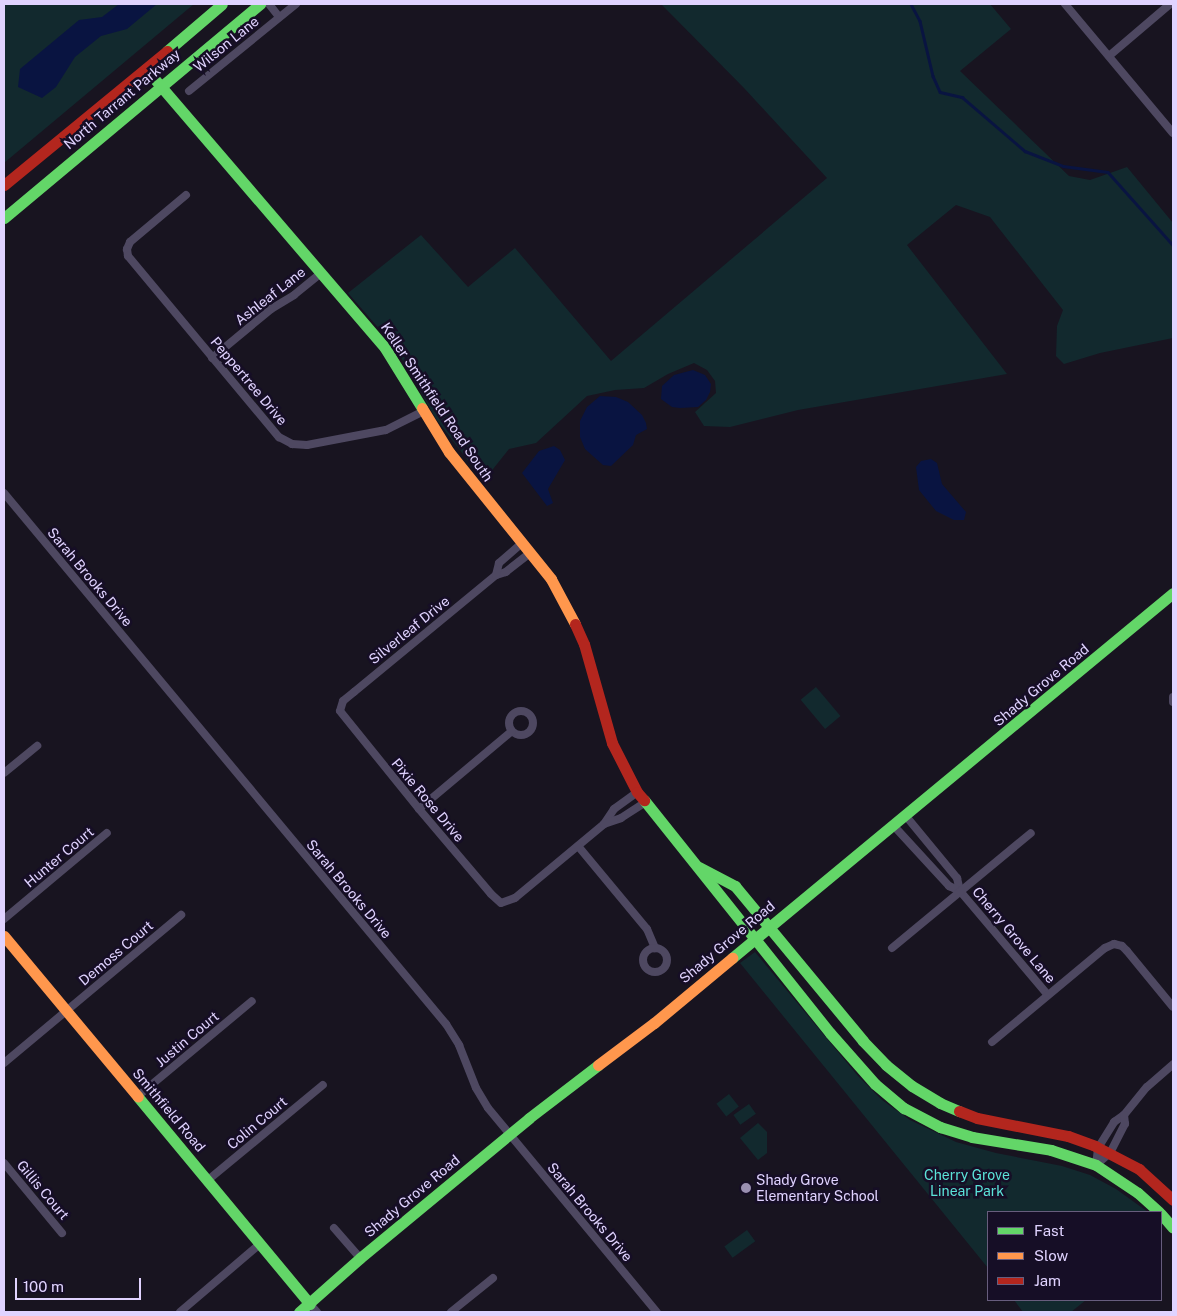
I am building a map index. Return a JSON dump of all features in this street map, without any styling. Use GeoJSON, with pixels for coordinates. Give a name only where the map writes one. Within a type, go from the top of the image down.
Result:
{"type":"FeatureCollection","features":[{"type":"Feature","properties":{"kind":"main road","name":"North Tarrant Parkway"},"geometry":{"type":"LineString","coordinates":[[4,185],[146,70],[222,4]]}},
{"type":"Feature","properties":{"kind":"main road","name":"North Tarrant Parkway"},"geometry":{"type":"LineString","coordinates":[[4,218],[260,4]]}},
{"type":"Feature","properties":{"kind":"main road","name":"Keller Smithfield Road South"},"geometry":{"type":"LineString","coordinates":[[146,70],[250,188],[385,348],[455,459],[551,579],[576,625],[592,670],[612,743],[636,792],[756,937],[830,1033],[876,1084],[904,1108],[940,1127],[972,1137],[1051,1150],[1096,1165],[1138,1193],[1158,1211]]}},
{"type":"Feature","properties":{"kind":"main road","name":"Shady Grove Road"},"geometry":{"type":"LineString","coordinates":[[300,1312],[313,1308],[360,1258],[509,1135],[654,1023],[1173,593]]}},
{"type":"Feature","properties":{"kind":"main road","name":"Keller Smithfield Road South"},"geometry":{"type":"LineString","coordinates":[[692,862],[735,886],[863,1041],[899,1076],[926,1096],[977,1118],[1068,1136],[1110,1153],[1139,1169],[1173,1200]]}},
{"type":"Feature","properties":{"kind":"main road","name":"Smithfield Road"},"geometry":{"type":"LineString","coordinates":[[4,936],[313,1308]]}},
{"type":"Feature","properties":{"kind":"main road","name":"Keller Smithfield Road South"},"geometry":{"type":"LineString","coordinates":[[1162,1215],[1173,1228]]}},
{"type":"Feature","properties":{"kind":"street","name":"Wilson Lane"},"geometry":{"type":"LineString","coordinates":[[269,4],[279,17]]}},
{"type":"Feature","properties":{"kind":"street","name":"Wilson Lane"},"geometry":{"type":"LineString","coordinates":[[189,91],[296,4]]}},
{"type":"Feature","properties":{"kind":"street"},"geometry":{"type":"LineString","coordinates":[[1065,4],[1173,133]]}},
{"type":"Feature","properties":{"kind":"street"},"geometry":{"type":"LineString","coordinates":[[1109,56],[1170,4]]}},
{"type":"Feature","properties":{"kind":"street","name":"Peppertree Drive"},"geometry":{"type":"LineString","coordinates":[[186,195],[128,245],[127,254],[276,434],[292,444],[307,445],[378,432],[394,427],[424,411]]}},
{"type":"Feature","properties":{"kind":"street","name":"Ashleaf Lane"},"geometry":{"type":"LineString","coordinates":[[212,358],[321,272]]}},
{"type":"Feature","properties":{"kind":"street","name":"Sarah Brooks Drive"},"geometry":{"type":"LineString","coordinates":[[4,492],[446,1024],[459,1046],[476,1088],[488,1108],[654,1311]]}},
{"type":"Feature","properties":{"kind":"street","name":"Silverleaf Drive"},"geometry":{"type":"LineString","coordinates":[[496,575],[499,563],[522,543]]}},
{"type":"Feature","properties":{"kind":"street","name":"Silverleaf Drive"},"geometry":{"type":"LineString","coordinates":[[340,705],[496,575],[506,572],[530,553]]}},
{"type":"Feature","properties":{"kind":"street","name":"Pixie Rose Drive"},"geometry":{"type":"LineString","coordinates":[[340,705],[340,711],[344,718],[496,900],[505,903],[515,898],[578,846]]}},
{"type":"Feature","properties":{"kind":"street"},"geometry":{"type":"LineString","coordinates":[[419,809],[512,731]]}},
{"type":"Feature","properties":{"kind":"street"},"geometry":{"type":"LineString","coordinates":[[4,773],[37,746]]}},
{"type":"Feature","properties":{"kind":"street"},"geometry":{"type":"LineString","coordinates":[[636,792],[614,809],[604,824],[578,846],[647,929],[655,948]]}},
{"type":"Feature","properties":{"kind":"street"},"geometry":{"type":"LineString","coordinates":[[604,824],[621,818],[644,803]]}},
{"type":"Feature","properties":{"kind":"street","name":"Cherry Grove Lane"},"geometry":{"type":"LineString","coordinates":[[905,815],[957,878],[960,892]]}},
{"type":"Feature","properties":{"kind":"street","name":"Cherry Grove Lane"},"geometry":{"type":"LineString","coordinates":[[893,825],[949,886],[960,892],[1048,995]]}},
{"type":"Feature","properties":{"kind":"street","name":"Hunter Court"},"geometry":{"type":"LineString","coordinates":[[4,919],[108,833]]}},
{"type":"Feature","properties":{"kind":"street"},"geometry":{"type":"LineString","coordinates":[[892,948],[1031,833]]}},
{"type":"Feature","properties":{"kind":"street","name":"Demoss Court"},"geometry":{"type":"LineString","coordinates":[[4,1063],[181,915]]}},
{"type":"Feature","properties":{"kind":"street"},"geometry":{"type":"LineString","coordinates":[[992,1042],[1105,948],[1118,944],[1127,951],[1173,1007]]}},
{"type":"Feature","properties":{"kind":"street","name":"Justin Court"},"geometry":{"type":"LineString","coordinates":[[138,1096],[252,1001]]}},
{"type":"Feature","properties":{"kind":"street"},"geometry":{"type":"LineString","coordinates":[[1096,1165],[1098,1148],[1114,1122],[1124,1115],[1148,1087],[1173,1064]]}},
{"type":"Feature","properties":{"kind":"street","name":"Colin Court"},"geometry":{"type":"LineString","coordinates":[[208,1180],[323,1086]]}},
{"type":"Feature","properties":{"kind":"street"},"geometry":{"type":"LineString","coordinates":[[1096,1165],[1110,1153],[1125,1124],[1124,1115]]}},
{"type":"Feature","properties":{"kind":"street","name":"Gillis Court"},"geometry":{"type":"LineString","coordinates":[[4,1163],[62,1233]]}},
{"type":"Feature","properties":{"kind":"street"},"geometry":{"type":"LineString","coordinates":[[334,1228],[360,1258]]}},
{"type":"Feature","properties":{"kind":"street"},"geometry":{"type":"LineString","coordinates":[[180,1312],[260,1244]]}},
{"type":"Feature","properties":{"kind":"street"},"geometry":{"type":"LineString","coordinates":[[450,1312],[493,1278]]}},
{"type":"Feature","properties":{"kind":"green space"},"geometry":{"type":"Polygon","coordinates":[[[4,4],[194,4],[4,163],[4,4]]]}},
{"type":"Feature","properties":{"kind":"green space"},"geometry":{"type":"Polygon","coordinates":[[[661,4],[990,4],[1011,29],[960,71],[1069,176],[1090,180],[1127,167],[1173,223],[1173,338],[1100,353],[1064,364],[1056,356],[1057,326],[1063,310],[990,217],[956,205],[907,245],[1007,374],[798,410],[730,427],[704,426],[695,412],[716,393],[715,381],[707,370],[694,363],[668,374],[644,388],[615,390],[587,396],[536,443],[509,449],[489,474],[476,471],[436,419],[395,347],[348,293],[421,235],[468,287],[515,248],[611,361],[827,178],[744,88],[661,4]]]}},
{"type":"Feature","properties":{"kind":"green space"},"geometry":{"type":"Polygon","coordinates":[[[816,687],[840,716],[825,729],[801,700],[816,687]]]}},
{"type":"Feature","properties":{"kind":"green space","name":"Cherry Grove Linear Park"},"geometry":{"type":"Polygon","coordinates":[[[755,952],[858,1076],[882,1100],[910,1120],[956,1142],[996,1153],[1062,1166],[1090,1175],[1116,1189],[1147,1211],[987,1211],[987,1267],[740,963],[755,952]]]}},
{"type":"Feature","properties":{"kind":"green space"},"geometry":{"type":"Polygon","coordinates":[[[729,1094],[739,1107],[726,1116],[716,1104],[729,1094]]]}},
{"type":"Feature","properties":{"kind":"green space"},"geometry":{"type":"Polygon","coordinates":[[[749,1104],[756,1114],[740,1125],[733,1115],[749,1104]]]}},
{"type":"Feature","properties":{"kind":"green space"},"geometry":{"type":"Polygon","coordinates":[[[758,1123],[767,1132],[767,1153],[758,1160],[740,1138],[758,1123]]]}},
{"type":"Feature","properties":{"kind":"green space"},"geometry":{"type":"Polygon","coordinates":[[[747,1230],[755,1241],[733,1258],[724,1246],[747,1230]]]}},
{"type":"Feature","properties":{"kind":"green space"},"geometry":{"type":"Polygon","coordinates":[[[1015,1301],[1085,1301],[1071,1312],[1023,1312],[1015,1301]]]}},
{"type":"Feature","properties":{"kind":"shaded area"},"geometry":{"type":"Polygon","coordinates":[[[119,4],[157,4],[127,29],[101,36],[75,57],[56,87],[42,98],[18,87],[20,69],[79,20],[102,17],[119,4]]]}},
{"type":"Feature","properties":{"kind":"shaded area"},"geometry":{"type":"Polygon","coordinates":[[[693,370],[705,375],[711,384],[706,400],[698,407],[680,408],[672,407],[661,399],[662,386],[674,375],[693,370]]]}},
{"type":"Feature","properties":{"kind":"shaded area"},"geometry":{"type":"Polygon","coordinates":[[[600,396],[616,397],[628,402],[642,415],[647,429],[636,435],[633,445],[611,466],[603,465],[585,449],[580,437],[580,421],[587,407],[600,396]]]}},
{"type":"Feature","properties":{"kind":"shaded area"},"geometry":{"type":"Polygon","coordinates":[[[554,446],[560,450],[565,460],[548,489],[553,503],[547,506],[522,473],[539,451],[554,446]]]}},
{"type":"Feature","properties":{"kind":"shaded area"},"geometry":{"type":"Polygon","coordinates":[[[931,459],[937,463],[942,484],[966,512],[964,520],[954,520],[936,511],[919,490],[916,467],[921,461],[931,459]]]}},
{"type":"Feature","properties":{"kind":"waterway"},"geometry":{"type":"LineString","coordinates":[[911,4],[920,21],[933,76],[940,92],[962,97],[1025,151],[1063,166],[1108,172],[1173,245]]}},
{"type":"Feature","properties":{"kind":"traffic: fast"},"geometry":{"type":"LineString","coordinates":[[167,51],[222,4]]}},
{"type":"Feature","properties":{"kind":"traffic: fast"},"geometry":{"type":"LineString","coordinates":[[4,218],[260,4]]}},
{"type":"Feature","properties":{"kind":"traffic: fast"},"geometry":{"type":"LineString","coordinates":[[146,69],[385,348],[422,408]]}},
{"type":"Feature","properties":{"kind":"traffic: fast"},"geometry":{"type":"LineString","coordinates":[[732,958],[1173,593]]}},
{"type":"Feature","properties":{"kind":"traffic: fast"},"geometry":{"type":"LineString","coordinates":[[644,800],[830,1033],[875,1084],[904,1108],[940,1127],[972,1137],[1051,1150],[1096,1165],[1138,1193],[1158,1211]]}},
{"type":"Feature","properties":{"kind":"traffic: fast"},"geometry":{"type":"LineString","coordinates":[[699,867],[735,886],[863,1041],[886,1065],[912,1086],[940,1103],[959,1111]]}},
{"type":"Feature","properties":{"kind":"traffic: fast"},"geometry":{"type":"LineString","coordinates":[[299,1312],[360,1258],[529,1118],[598,1065]]}},
{"type":"Feature","properties":{"kind":"traffic: fast"},"geometry":{"type":"LineString","coordinates":[[138,1097],[310,1304]]}},
{"type":"Feature","properties":{"kind":"traffic: fast"},"geometry":{"type":"LineString","coordinates":[[1162,1215],[1173,1228]]}},
{"type":"Feature","properties":{"kind":"traffic: slow"},"geometry":{"type":"LineString","coordinates":[[422,408],[449,452],[551,579],[575,624]]}},
{"type":"Feature","properties":{"kind":"traffic: slow"},"geometry":{"type":"LineString","coordinates":[[4,936],[138,1097]]}},
{"type":"Feature","properties":{"kind":"traffic: slow"},"geometry":{"type":"LineString","coordinates":[[598,1065],[654,1023],[732,958]]}},
{"type":"Feature","properties":{"kind":"traffic: jam"},"geometry":{"type":"LineString","coordinates":[[4,185],[167,51]]}},
{"type":"Feature","properties":{"kind":"traffic: jam"},"geometry":{"type":"LineString","coordinates":[[575,624],[584,644],[612,743],[637,792],[644,800]]}},
{"type":"Feature","properties":{"kind":"traffic: jam"},"geometry":{"type":"LineString","coordinates":[[959,1111],[977,1118],[1068,1136],[1095,1146],[1139,1169],[1173,1200]]}},
{"type":"Feature","properties":{"kind":"place","name":"Shady Grove Elementary School"},"geometry":{"type":"Point","coordinates":[746,1188]}}]}
